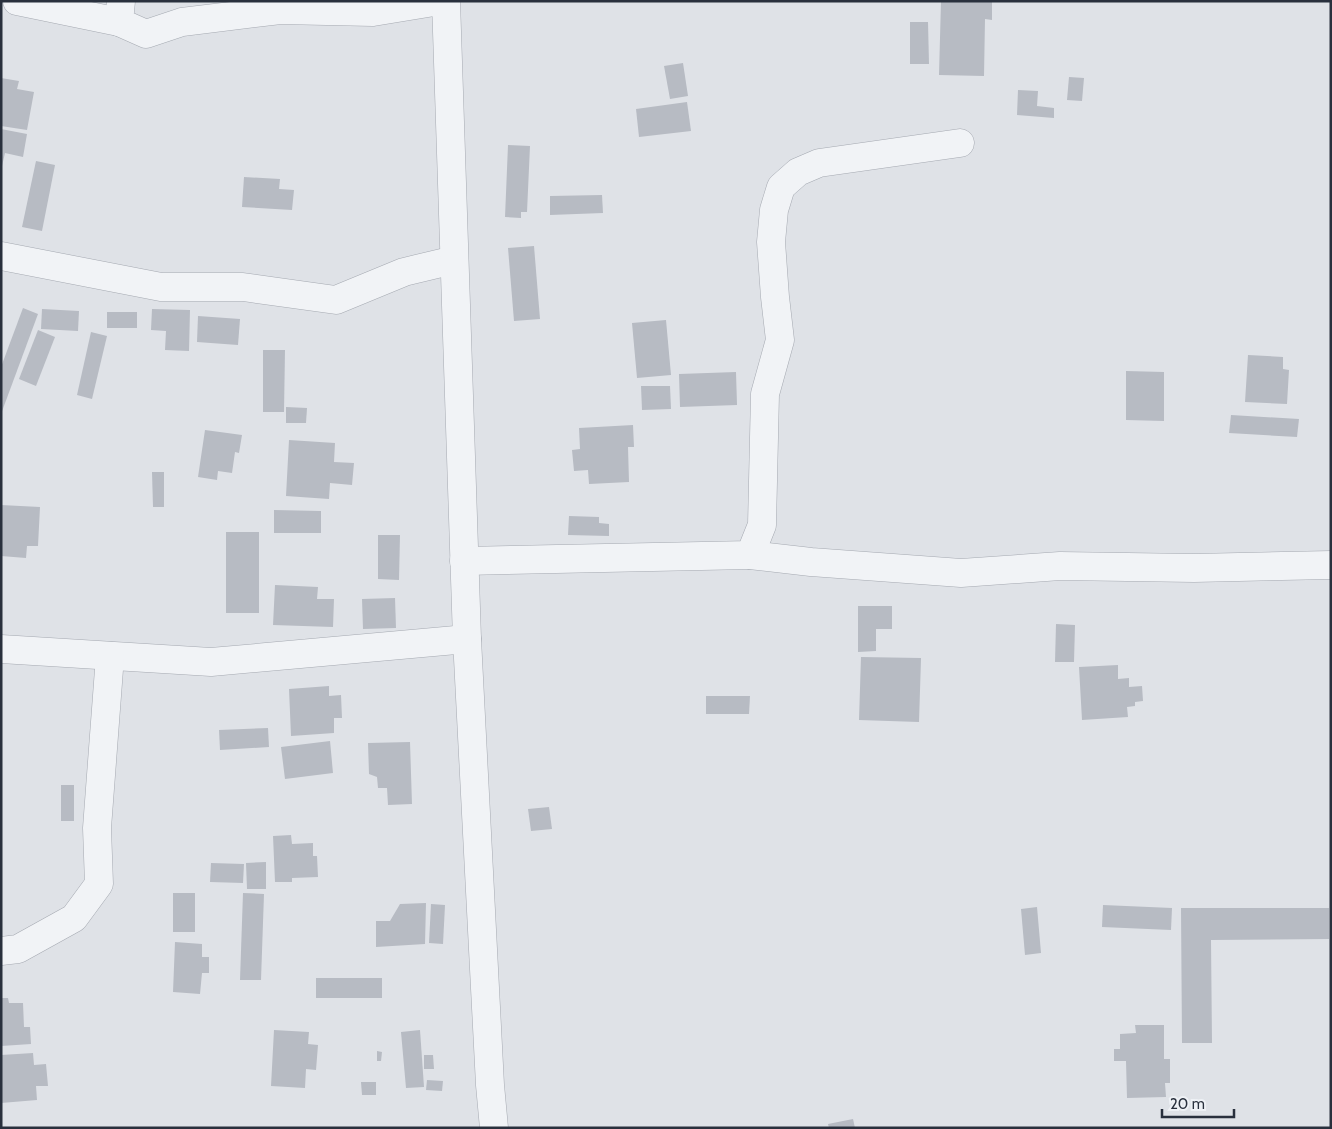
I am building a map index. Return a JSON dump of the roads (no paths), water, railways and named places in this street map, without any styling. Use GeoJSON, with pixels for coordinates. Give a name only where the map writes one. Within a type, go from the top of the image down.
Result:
{"type":"FeatureCollection","features":[{"type":"Feature","properties":{"kind":"street"},"geometry":{"type":"LineString","coordinates":[[16,1],[120,12],[146,34],[182,22],[280,10],[373,12],[440,1]]}},
{"type":"Feature","properties":{"kind":"street"},"geometry":{"type":"LineString","coordinates":[[446,1],[467,639],[490,1085],[494,1128]]}},
{"type":"Feature","properties":{"kind":"street"},"geometry":{"type":"LineString","coordinates":[[750,554],[762,525],[765,394],[780,340],[771,242],[774,210],[780,187],[798,172],[819,164],[960,143]]}},
{"type":"Feature","properties":{"kind":"street"},"geometry":{"type":"LineString","coordinates":[[1,256],[161,286],[243,287],[336,300],[404,272],[454,260]]}},
{"type":"Feature","properties":{"kind":"street"},"geometry":{"type":"LineString","coordinates":[[464,561],[750,554],[811,562],[961,572],[1060,566],[1194,568],[1331,565]]}},
{"type":"Feature","properties":{"kind":"street"},"geometry":{"type":"LineString","coordinates":[[1,650],[211,662],[467,639]]}},
{"type":"Feature","properties":{"kind":"street"},"geometry":{"type":"LineString","coordinates":[[1,951],[18,948],[74,918],[100,884],[96,828],[110,656]]}}]}
